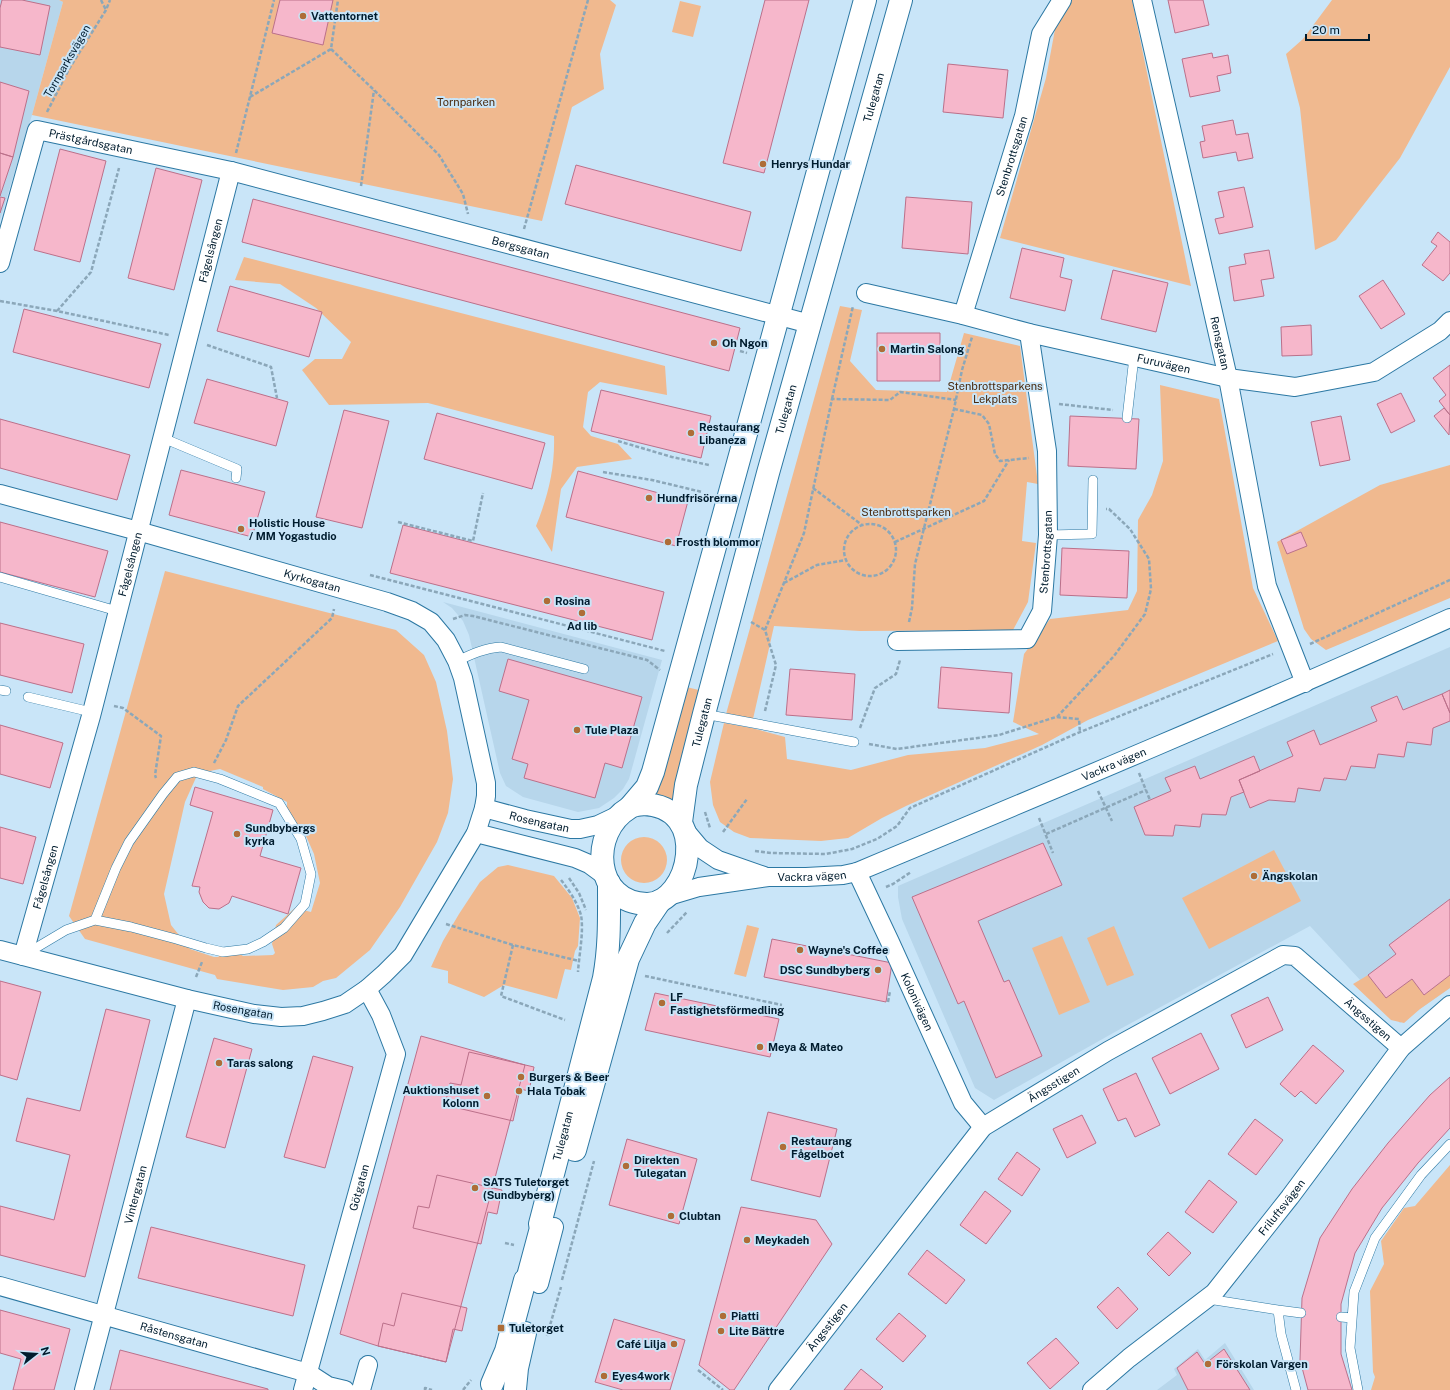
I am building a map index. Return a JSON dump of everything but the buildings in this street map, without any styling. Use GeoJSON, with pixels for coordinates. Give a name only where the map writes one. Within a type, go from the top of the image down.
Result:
{"type":"FeatureCollection","features":[{"type":"Feature","properties":{"kind":"street"},"geometry":{"type":"LineString","coordinates":[[606,879],[602,859],[604,842],[611,826],[647,787],[660,753],[687,648],[865,0]]}},
{"type":"Feature","properties":{"kind":"street","name":"Tulegatan"},"geometry":{"type":"LineString","coordinates":[[683,826],[686,785],[704,714],[772,459],[901,0]]}},
{"type":"Feature","properties":{"kind":"street","name":"Stenbrottsgatan"},"geometry":{"type":"LineString","coordinates":[[970,317],[1024,116],[1041,34],[1062,0]]}},
{"type":"Feature","properties":{"kind":"street","name":"Rensgatan"},"geometry":{"type":"LineString","coordinates":[[1142,0],[1228,378],[1267,586],[1305,683]]}},
{"type":"Feature","properties":{"kind":"street","name":"Prästgårdsgatan"},"geometry":{"type":"LineString","coordinates":[[0,263],[37,130],[231,171]]}},
{"type":"Feature","properties":{"kind":"street","name":"Bergsgatan"},"geometry":{"type":"LineString","coordinates":[[231,171],[810,324]]}},
{"type":"Feature","properties":{"kind":"street","name":"Fågelsången"},"geometry":{"type":"LineString","coordinates":[[23,956],[93,706],[231,171]]}},
{"type":"Feature","properties":{"kind":"street","name":"Furuvägen"},"geometry":{"type":"LineString","coordinates":[[860,296],[970,317],[1028,333],[1228,378],[1295,387],[1374,372],[1440,331],[1450,320]]}},
{"type":"Feature","properties":{"kind":"street","name":"Stenbrottsgatan"},"geometry":{"type":"LineString","coordinates":[[901,641],[1027,639],[1042,611],[1048,535],[1047,456],[1028,333]]}},
{"type":"Feature","properties":{"kind":"street","name":"Kyrkogatan"},"geometry":{"type":"LineString","coordinates":[[0,494],[138,531],[387,602],[412,611],[431,622],[446,640],[457,661],[483,766],[486,783],[484,808]]}},
{"type":"Feature","properties":{"kind":"street","name":"Vackra vägen"},"geometry":{"type":"LineString","coordinates":[[664,898],[699,887],[768,877],[806,878],[843,875],[857,872],[1305,683],[1450,618]]}},
{"type":"Feature","properties":{"kind":"street"},"geometry":{"type":"LineString","coordinates":[[476,832],[575,858],[588,864],[606,879],[615,892],[625,898],[649,904],[664,898],[680,880],[684,871],[688,849],[683,826],[666,809],[655,804],[643,804],[624,811]]}},
{"type":"Feature","properties":{"kind":"street","name":"Rosengatan"},"geometry":{"type":"LineString","coordinates":[[0,950],[187,1000],[254,1014],[281,1017],[303,1016],[346,1004],[367,989],[403,955],[476,832],[484,808],[533,821],[572,829],[580,829],[598,825],[624,811]]}},
{"type":"Feature","properties":{"kind":"street","name":"Vackra vägen"},"geometry":{"type":"LineString","coordinates":[[683,826],[700,848],[718,860],[768,877]]}},
{"type":"Feature","properties":{"kind":"street","name":"Kolonivägen"},"geometry":{"type":"LineString","coordinates":[[857,872],[963,1103],[983,1127]]}},
{"type":"Feature","properties":{"kind":"street","name":"Tulegatan"},"geometry":{"type":"LineString","coordinates":[[547,1226],[604,978],[609,950],[610,930],[606,879]]}},
{"type":"Feature","properties":{"kind":"street","name":"Tulegatan"},"geometry":{"type":"LineString","coordinates":[[486,1387],[504,1384],[515,1390],[532,1282],[547,1226],[628,960],[645,923],[664,898]]}},
{"type":"Feature","properties":{"kind":"street","name":"Ängsstigen"},"geometry":{"type":"LineString","coordinates":[[778,1390],[983,1127],[1108,1051],[1283,955],[1295,956],[1401,1048]]}},
{"type":"Feature","properties":{"kind":"street","name":"Götgatan"},"geometry":{"type":"LineString","coordinates":[[303,1390],[396,1054],[381,1015],[367,989]]}},
{"type":"Feature","properties":{"kind":"street","name":"Vintergatan"},"geometry":{"type":"LineString","coordinates":[[84,1390],[187,1000]]}},
{"type":"Feature","properties":{"kind":"street","name":"Friluftsvägen"},"geometry":{"type":"LineString","coordinates":[[1092,1390],[1129,1358],[1214,1293],[1294,1193],[1401,1048],[1449,1009]]}},
{"type":"Feature","properties":{"kind":"street","name":"Tulegatan"},"geometry":{"type":"LineString","coordinates":[[486,1387],[506,1351],[532,1282]]}},
{"type":"Feature","properties":{"kind":"street","name":"Råstensgatan"},"geometry":{"type":"LineString","coordinates":[[0,1286],[104,1314],[308,1373],[328,1386],[345,1390]]}},
{"type":"Feature","properties":{"kind":"street"},"geometry":{"type":"LineString","coordinates":[[361,1390],[368,1365]]}},
{"type":"Feature","properties":{"kind":"lane"},"geometry":{"type":"LineString","coordinates":[[1127,418],[1134,357]]}},
{"type":"Feature","properties":{"kind":"lane"},"geometry":{"type":"LineString","coordinates":[[163,438],[237,469],[236,478]]}},
{"type":"Feature","properties":{"kind":"lane"},"geometry":{"type":"LineString","coordinates":[[1048,535],[1092,534],[1093,480]]}},
{"type":"Feature","properties":{"kind":"lane"},"geometry":{"type":"LineString","coordinates":[[0,577],[118,611]]}},
{"type":"Feature","properties":{"kind":"lane"},"geometry":{"type":"LineString","coordinates":[[457,661],[484,649],[501,647],[584,669]]}},
{"type":"Feature","properties":{"kind":"lane"},"geometry":{"type":"LineString","coordinates":[[28,697],[93,706]]}},
{"type":"Feature","properties":{"kind":"lane"},"geometry":{"type":"LineString","coordinates":[[704,714],[854,742]]}},
{"type":"Feature","properties":{"kind":"lane"},"geometry":{"type":"LineString","coordinates":[[23,956],[66,930],[95,920],[130,927],[223,952],[248,949],[263,942],[284,928],[305,904],[311,874],[300,839],[279,803],[220,779],[194,772],[178,777],[162,794],[129,842],[116,868],[95,920]]}},
{"type":"Feature","properties":{"kind":"lane"},"geometry":{"type":"LineString","coordinates":[[1358,1390],[1350,1348],[1354,1292],[1375,1238],[1421,1174],[1450,1144]]}},
{"type":"Feature","properties":{"kind":"lane"},"geometry":{"type":"LineString","coordinates":[[1206,1299],[1301,1313]]}},
{"type":"Feature","properties":{"kind":"lane"},"geometry":{"type":"LineString","coordinates":[[1278,1310],[1281,1334],[1296,1390]]}},
{"type":"Feature","properties":{"kind":"lane"},"geometry":{"type":"LineString","coordinates":[[1341,1317],[1352,1318]]}},
{"type":"Feature","properties":{"kind":"path"},"geometry":{"type":"LineString","coordinates":[[101,0],[106,10]]}},
{"type":"Feature","properties":{"kind":"path","name":"Tornparksvägen"},"geometry":{"type":"LineString","coordinates":[[37,130],[69,69],[106,10],[110,0]]}},
{"type":"Feature","properties":{"kind":"path"},"geometry":{"type":"LineString","coordinates":[[231,171],[274,0]]}},
{"type":"Feature","properties":{"kind":"path"},"geometry":{"type":"LineString","coordinates":[[330,49],[338,0]]}},
{"type":"Feature","properties":{"kind":"path"},"geometry":{"type":"LineString","coordinates":[[519,247],[588,0]]}},
{"type":"Feature","properties":{"kind":"path"},"geometry":{"type":"LineString","coordinates":[[249,97],[330,49]]}},
{"type":"Feature","properties":{"kind":"path"},"geometry":{"type":"LineString","coordinates":[[330,49],[374,90],[439,155],[463,194],[474,235]]}},
{"type":"Feature","properties":{"kind":"path"},"geometry":{"type":"LineString","coordinates":[[359,205],[374,90]]}},
{"type":"Feature","properties":{"kind":"path"},"geometry":{"type":"LineString","coordinates":[[57,311],[91,272],[124,149]]}},
{"type":"Feature","properties":{"kind":"path"},"geometry":{"type":"LineString","coordinates":[[762,725],[776,665],[765,630],[804,533],[832,399],[860,296]]}},
{"type":"Feature","properties":{"kind":"path"},"geometry":{"type":"LineString","coordinates":[[0,301],[57,311],[188,339],[271,367],[277,398]]}},
{"type":"Feature","properties":{"kind":"path"},"geometry":{"type":"LineString","coordinates":[[901,641],[912,608],[915,564],[922,530],[956,400],[970,317]]}},
{"type":"Feature","properties":{"kind":"path"},"geometry":{"type":"LineString","coordinates":[[832,399],[890,400],[900,392],[956,400]]}},
{"type":"Feature","properties":{"kind":"path"},"geometry":{"type":"LineString","coordinates":[[1039,401],[1100,410],[1111,410]]}},
{"type":"Feature","properties":{"kind":"path"},"geometry":{"type":"LineString","coordinates":[[954,408],[982,415],[988,424],[995,454],[1000,461],[1047,456]]}},
{"type":"Feature","properties":{"kind":"path"},"geometry":{"type":"LineString","coordinates":[[618,441],[672,457],[709,465]]}},
{"type":"Feature","properties":{"kind":"path"},"geometry":{"type":"LineString","coordinates":[[895,542],[984,502],[1009,460]]}},
{"type":"Feature","properties":{"kind":"path"},"geometry":{"type":"LineString","coordinates":[[604,472],[652,480],[702,492]]}},
{"type":"Feature","properties":{"kind":"path"},"geometry":{"type":"LineString","coordinates":[[813,488],[862,525]]}},
{"type":"Feature","properties":{"kind":"path"},"geometry":{"type":"LineString","coordinates":[[398,522],[472,541],[484,493]]}},
{"type":"Feature","properties":{"kind":"path"},"geometry":{"type":"LineString","coordinates":[[1056,717],[1114,656],[1141,620],[1145,614],[1151,589],[1149,559],[1130,529],[1109,509],[1093,508]]}},
{"type":"Feature","properties":{"kind":"path"},"geometry":{"type":"LineString","coordinates":[[870,524],[882,527],[892,535],[897,551],[895,560],[890,568],[883,573],[874,576],[866,576],[857,573],[850,567],[846,560],[844,551],[845,543],[854,529],[862,525],[870,524]]}},
{"type":"Feature","properties":{"kind":"path"},"geometry":{"type":"LineString","coordinates":[[784,583],[817,565],[846,560]]}},
{"type":"Feature","properties":{"kind":"path"},"geometry":{"type":"LineString","coordinates":[[368,574],[670,652]]}},
{"type":"Feature","properties":{"kind":"path"},"geometry":{"type":"LineString","coordinates":[[752,850],[771,853],[826,854],[852,848],[877,839],[897,826],[910,808],[1080,733],[1277,652],[1292,652],[1450,580]]}},
{"type":"Feature","properties":{"kind":"path"},"geometry":{"type":"LineString","coordinates":[[208,776],[226,740],[238,706],[332,618],[334,609]]}},
{"type":"Feature","properties":{"kind":"path"},"geometry":{"type":"LineString","coordinates":[[439,632],[450,621],[457,617],[465,615],[473,616],[647,660],[664,673]]}},
{"type":"Feature","properties":{"kind":"path"},"geometry":{"type":"LineString","coordinates":[[748,621],[765,630]]}},
{"type":"Feature","properties":{"kind":"path"},"geometry":{"type":"LineString","coordinates":[[896,674],[875,688],[854,742],[897,749],[999,735],[1056,717],[1079,718],[1080,733]]}},
{"type":"Feature","properties":{"kind":"path"},"geometry":{"type":"LineString","coordinates":[[93,706],[123,708],[161,736],[155,775]]}},
{"type":"Feature","properties":{"kind":"path"},"geometry":{"type":"LineString","coordinates":[[1138,771],[1150,800]]}},
{"type":"Feature","properties":{"kind":"path"},"geometry":{"type":"LineString","coordinates":[[1097,789],[1112,821]]}},
{"type":"Feature","properties":{"kind":"path"},"geometry":{"type":"LineString","coordinates":[[1046,834],[1146,790]]}},
{"type":"Feature","properties":{"kind":"path"},"geometry":{"type":"LineString","coordinates":[[723,832],[746,799]]}},
{"type":"Feature","properties":{"kind":"path"},"geometry":{"type":"LineString","coordinates":[[1038,815],[1053,853]]}},
{"type":"Feature","properties":{"kind":"path"},"geometry":{"type":"LineString","coordinates":[[566,874],[579,893],[588,915]]}},
{"type":"Feature","properties":{"kind":"path"},"geometry":{"type":"LineString","coordinates":[[561,880],[569,890],[581,916],[582,929],[578,972]]}},
{"type":"Feature","properties":{"kind":"path"},"geometry":{"type":"LineString","coordinates":[[663,937],[688,912]]}},
{"type":"Feature","properties":{"kind":"path"},"geometry":{"type":"LineString","coordinates":[[446,924],[513,945],[579,961]]}},
{"type":"Feature","properties":{"kind":"path"},"geometry":{"type":"LineString","coordinates":[[513,945],[501,996],[565,1020]]}},
{"type":"Feature","properties":{"kind":"path"},"geometry":{"type":"LineString","coordinates":[[643,981],[646,970]]}},
{"type":"Feature","properties":{"kind":"path"},"geometry":{"type":"LineString","coordinates":[[196,977],[199,971]]}},
{"type":"Feature","properties":{"kind":"path"},"geometry":{"type":"LineString","coordinates":[[644,976],[782,1005]]}},
{"type":"Feature","properties":{"kind":"path"},"geometry":{"type":"LineString","coordinates":[[546,1343],[594,1161]]}},
{"type":"Feature","properties":{"kind":"path"},"geometry":{"type":"LineString","coordinates":[[698,1370],[723,1390]]}},
{"type":"Feature","properties":{"kind":"path"},"geometry":{"type":"LineString","coordinates":[[425,1390],[425,1388],[432,1390]]}},
{"type":"Feature","properties":{"kind":"shaded area"},"geometry":{"type":"Polygon","coordinates":[[[0,0],[59,0],[63,2],[32,115],[0,220],[0,0]]]}},
{"type":"Feature","properties":{"kind":"shaded area"},"geometry":{"type":"Polygon","coordinates":[[[443,602],[662,660],[629,779],[623,789],[614,798],[599,808],[578,812],[523,797],[506,786],[500,773],[469,635],[463,621],[452,608],[443,602]]]}},
{"type":"Feature","properties":{"kind":"shaded area","name":"Ängskolan"},"geometry":{"type":"Polygon","coordinates":[[[1450,647],[1450,988],[1400,1023],[1310,926],[1122,1028],[994,1100],[975,1088],[902,919],[898,897],[898,886],[1450,647]]]}},
{"type":"Feature","properties":{"kind":"shaded area","name":"Förskolan Vargen"},"geometry":{"type":"Polygon","coordinates":[[[1225,1343],[1254,1390],[1157,1390],[1177,1375],[1174,1369],[1198,1349],[1205,1360],[1225,1343]]]}},
{"type":"Feature","properties":{"kind":"green space","name":"Tornparken"},"geometry":{"type":"Polygon","coordinates":[[[59,0],[610,0],[616,5],[600,54],[604,89],[572,107],[542,221],[32,115],[63,2],[59,0]]]}},
{"type":"Feature","properties":{"kind":"green space"},"geometry":{"type":"Polygon","coordinates":[[[1058,0],[1132,0],[1191,286],[1000,238],[1046,78],[1056,24],[1058,0]]]}},
{"type":"Feature","properties":{"kind":"green space"},"geometry":{"type":"Polygon","coordinates":[[[1332,0],[1450,0],[1450,67],[1400,158],[1336,240],[1315,250],[1300,108],[1286,54],[1303,39],[1332,0]]]}},
{"type":"Feature","properties":{"kind":"green space"},"geometry":{"type":"Polygon","coordinates":[[[680,1],[701,6],[693,37],[672,32],[680,1]]]}},
{"type":"Feature","properties":{"kind":"green space"},"geometry":{"type":"Polygon","coordinates":[[[244,257],[665,366],[667,395],[600,382],[588,392],[583,427],[591,436],[618,444],[632,459],[577,467],[561,489],[552,552],[536,526],[550,482],[554,436],[428,403],[329,405],[302,370],[315,359],[342,359],[351,342],[316,308],[280,284],[235,280],[244,257]]]}},
{"type":"Feature","properties":{"kind":"green space","name":"Stenbrottsparken"},"geometry":{"type":"Polygon","coordinates":[[[840,306],[862,310],[850,361],[876,390],[947,392],[964,333],[1020,346],[1038,484],[1027,482],[1022,541],[1036,543],[1028,602],[1013,630],[860,631],[774,626],[753,719],[726,714],[840,306]]]}},
{"type":"Feature","properties":{"kind":"green space"},"geometry":{"type":"Polygon","coordinates":[[[1160,385],[1219,399],[1253,588],[1278,641],[1088,720],[1042,745],[906,806],[848,838],[821,841],[750,838],[734,832],[720,822],[713,805],[710,782],[724,723],[752,728],[785,737],[787,759],[851,770],[908,755],[985,748],[1039,734],[1013,722],[1024,654],[1050,619],[1128,610],[1137,591],[1138,520],[1152,495],[1163,461],[1160,385]]]}},
{"type":"Feature","properties":{"kind":"green space"},"geometry":{"type":"Polygon","coordinates":[[[1450,465],[1450,598],[1326,650],[1311,639],[1304,629],[1277,542],[1380,485],[1450,465]]]}},
{"type":"Feature","properties":{"kind":"green space"},"geometry":{"type":"Polygon","coordinates":[[[165,571],[396,630],[424,655],[436,682],[447,731],[453,779],[448,813],[437,842],[400,907],[370,950],[336,978],[323,981],[313,987],[283,990],[217,979],[215,975],[85,939],[69,916],[165,571]],[[220,769],[205,772],[199,771],[185,802],[164,894],[171,925],[190,949],[214,957],[218,957],[221,954],[240,954],[243,956],[273,955],[275,953],[272,944],[276,925],[295,908],[311,912],[320,883],[314,854],[306,836],[287,826],[287,802],[263,789],[263,787],[220,769]]]}},
{"type":"Feature","properties":{"kind":"green space"},"geometry":{"type":"Polygon","coordinates":[[[682,686],[699,690],[673,805],[650,799],[682,686]]]}},
{"type":"Feature","properties":{"kind":"green space"},"geometry":{"type":"Polygon","coordinates":[[[644,837],[657,841],[663,847],[667,860],[663,873],[657,879],[644,883],[631,879],[625,873],[621,860],[625,847],[631,841],[644,837]]]}},
{"type":"Feature","properties":{"kind":"green space"},"geometry":{"type":"Polygon","coordinates":[[[1274,850],[1301,901],[1209,949],[1182,898],[1274,850]]]}},
{"type":"Feature","properties":{"kind":"green space"},"geometry":{"type":"Polygon","coordinates":[[[508,865],[554,876],[572,898],[580,918],[578,946],[575,951],[571,970],[565,969],[557,999],[504,985],[484,997],[448,983],[448,971],[431,967],[443,941],[480,882],[498,867],[508,865]]]}},
{"type":"Feature","properties":{"kind":"green space"},"geometry":{"type":"Polygon","coordinates":[[[747,925],[759,928],[746,977],[734,974],[747,925]]]}},
{"type":"Feature","properties":{"kind":"green space"},"geometry":{"type":"Polygon","coordinates":[[[1114,926],[1134,975],[1107,986],[1087,938],[1114,926]]]}},
{"type":"Feature","properties":{"kind":"green space"},"geometry":{"type":"Polygon","coordinates":[[[1062,936],[1090,1002],[1059,1015],[1032,948],[1062,936]]]}},
{"type":"Feature","properties":{"kind":"green space"},"geometry":{"type":"Polygon","coordinates":[[[1368,975],[1386,998],[1412,979],[1424,995],[1450,975],[1450,988],[1420,1009],[1404,1023],[1391,1020],[1353,984],[1368,975]]]}},
{"type":"Feature","properties":{"kind":"green space"},"geometry":{"type":"Polygon","coordinates":[[[1450,1165],[1450,1390],[1371,1390],[1375,1377],[1373,1372],[1370,1291],[1384,1264],[1381,1241],[1404,1208],[1415,1206],[1450,1165]]]}},
{"type":"Feature","properties":{"kind":"place","name":"Vattentornet"},"geometry":{"type":"Point","coordinates":[303,16]}},
{"type":"Feature","properties":{"kind":"place","name":"Henrys Hundar"},"geometry":{"type":"Point","coordinates":[763,164]}},
{"type":"Feature","properties":{"kind":"place","name":"Oh Ngon"},"geometry":{"type":"Point","coordinates":[714,343]}},
{"type":"Feature","properties":{"kind":"place","name":"Martin Salong"},"geometry":{"type":"Point","coordinates":[882,349]}},
{"type":"Feature","properties":{"kind":"place","name":"Restaurang Libaneza"},"geometry":{"type":"Point","coordinates":[691,433]}},
{"type":"Feature","properties":{"kind":"place","name":"Hundfrisörerna"},"geometry":{"type":"Point","coordinates":[649,498]}},
{"type":"Feature","properties":{"kind":"place","name":"Holistic House / MM Yogastudio"},"geometry":{"type":"Point","coordinates":[241,529]}},
{"type":"Feature","properties":{"kind":"place","name":"Frosth blommor"},"geometry":{"type":"Point","coordinates":[668,542]}},
{"type":"Feature","properties":{"kind":"place","name":"Rosina"},"geometry":{"type":"Point","coordinates":[547,601]}},
{"type":"Feature","properties":{"kind":"place","name":"Ad lib"},"geometry":{"type":"Point","coordinates":[582,613]}},
{"type":"Feature","properties":{"kind":"place","name":"Tule Plaza"},"geometry":{"type":"Point","coordinates":[577,730]}},
{"type":"Feature","properties":{"kind":"place","name":"Sundbybergs kyrka"},"geometry":{"type":"Point","coordinates":[237,834]}},
{"type":"Feature","properties":{"kind":"place","name":"Ängskolan"},"geometry":{"type":"Point","coordinates":[1254,876]}},
{"type":"Feature","properties":{"kind":"place","name":"Wayne's Coffee"},"geometry":{"type":"Point","coordinates":[800,950]}},
{"type":"Feature","properties":{"kind":"place","name":"DSC Sundbyberg"},"geometry":{"type":"Point","coordinates":[878,970]}},
{"type":"Feature","properties":{"kind":"place","name":"LF Fastighetsförmedling"},"geometry":{"type":"Point","coordinates":[662,1003]}},
{"type":"Feature","properties":{"kind":"place","name":"Meya & Mateo"},"geometry":{"type":"Point","coordinates":[760,1047]}},
{"type":"Feature","properties":{"kind":"place","name":"Taras salong"},"geometry":{"type":"Point","coordinates":[219,1063]}},
{"type":"Feature","properties":{"kind":"place","name":"Burgers & Beer"},"geometry":{"type":"Point","coordinates":[521,1077]}},
{"type":"Feature","properties":{"kind":"place","name":"Hala Tobak"},"geometry":{"type":"Point","coordinates":[519,1091]}},
{"type":"Feature","properties":{"kind":"place","name":"Auktionshuset Kolonn"},"geometry":{"type":"Point","coordinates":[487,1096]}},
{"type":"Feature","properties":{"kind":"place","name":"Restaurang Fågelboet"},"geometry":{"type":"Point","coordinates":[783,1147]}},
{"type":"Feature","properties":{"kind":"place","name":"Direkten Tulegatan"},"geometry":{"type":"Point","coordinates":[626,1166]}},
{"type":"Feature","properties":{"kind":"place","name":"SATS Tuletorget (Sundbyberg)"},"geometry":{"type":"Point","coordinates":[475,1188]}},
{"type":"Feature","properties":{"kind":"place","name":"Clubtan"},"geometry":{"type":"Point","coordinates":[671,1216]}},
{"type":"Feature","properties":{"kind":"place","name":"Meykadeh"},"geometry":{"type":"Point","coordinates":[747,1240]}},
{"type":"Feature","properties":{"kind":"place","name":"Piatti"},"geometry":{"type":"Point","coordinates":[723,1316]}},
{"type":"Feature","properties":{"kind":"place","name":"Tuletorget"},"geometry":{"type":"Point","coordinates":[501,1328]}},
{"type":"Feature","properties":{"kind":"place","name":"Lite Bättre"},"geometry":{"type":"Point","coordinates":[721,1331]}},
{"type":"Feature","properties":{"kind":"place","name":"Café Lilja"},"geometry":{"type":"Point","coordinates":[674,1344]}},
{"type":"Feature","properties":{"kind":"place","name":"Förskolan Vargen"},"geometry":{"type":"Point","coordinates":[1208,1364]}},
{"type":"Feature","properties":{"kind":"place","name":"Eyes4work"},"geometry":{"type":"Point","coordinates":[604,1376]}},
{"type":"Feature","properties":{"kind":"park label","name":"Stenbrottsparkens Lekplats"},"geometry":{"type":"Point","coordinates":[995,392]}}]}
